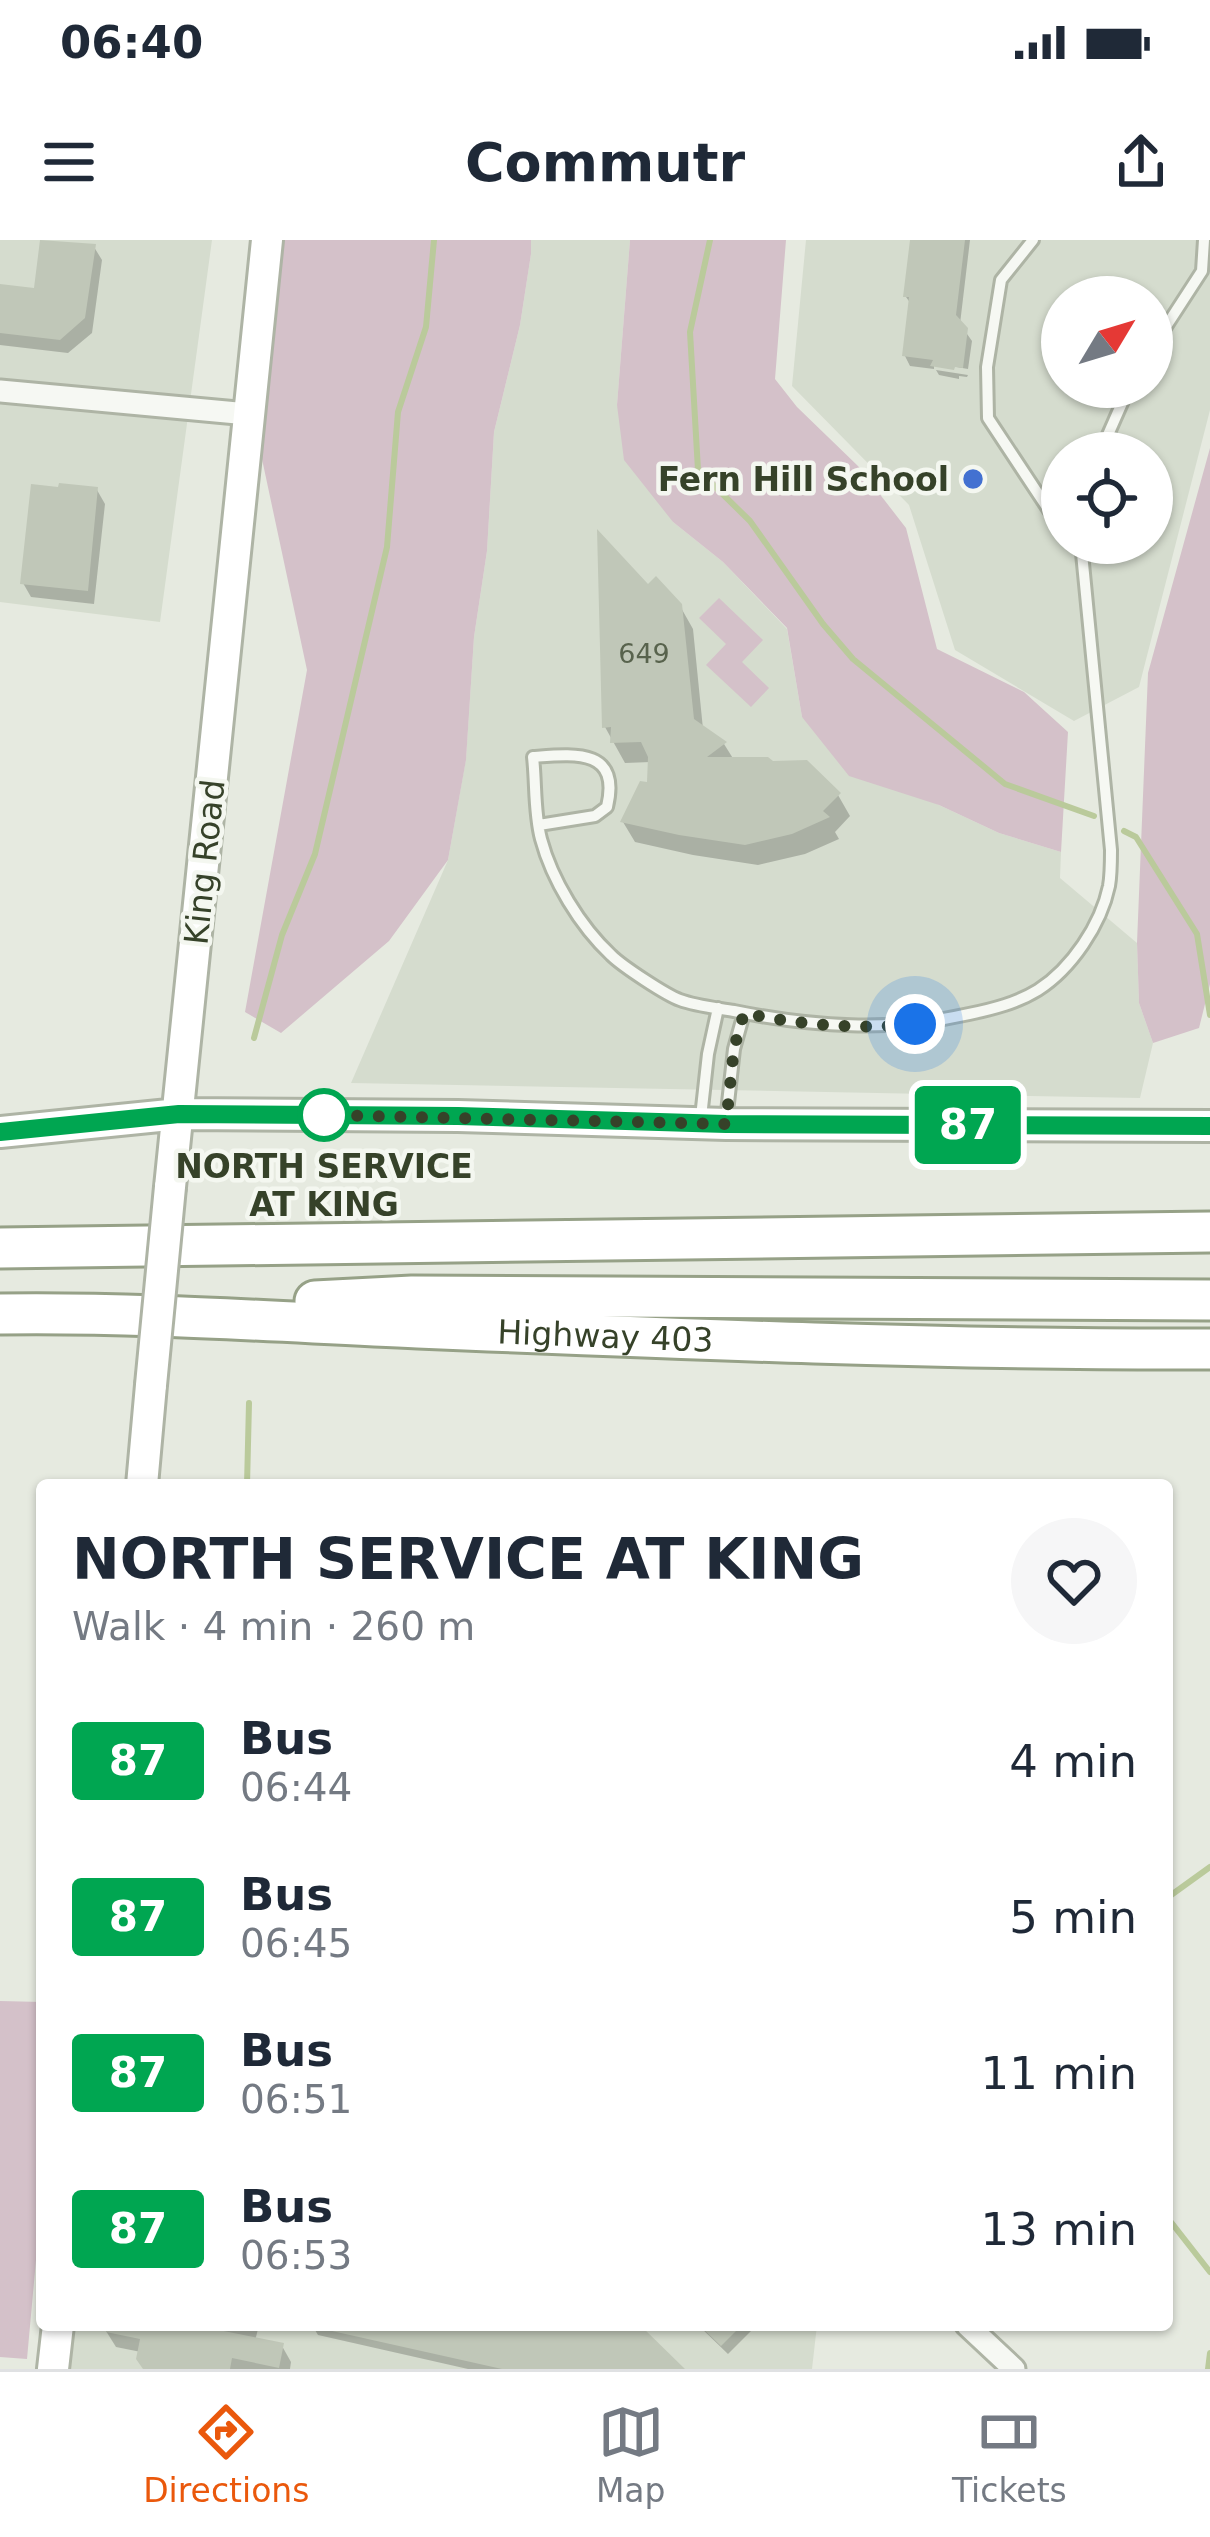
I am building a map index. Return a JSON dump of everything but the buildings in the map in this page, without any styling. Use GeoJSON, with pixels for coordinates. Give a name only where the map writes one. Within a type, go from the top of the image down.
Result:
{"type":"FeatureCollection","features":[{"type":"Feature","properties":{"kind":"highway"},"geometry":{"type":"LineString","coordinates":[[0,1248],[1210,1232]]}},
{"type":"Feature","properties":{"kind":"highway"},"geometry":{"type":"LineString","coordinates":[[76,1313],[412,1296],[1210,1300]]}},
{"type":"Feature","properties":{"kind":"highway","name":"Highway 403"},"geometry":{"type":"LineString","coordinates":[[0,1314],[968,1346],[1210,1349]]}},
{"type":"Feature","properties":{"kind":"street","name":"King Road"},"geometry":{"type":"LineString","coordinates":[[143,1479],[267,240]]}},
{"type":"Feature","properties":{"kind":"street"},"geometry":{"type":"LineString","coordinates":[[0,391],[248,414]]}},
{"type":"Feature","properties":{"kind":"street"},"geometry":{"type":"LineString","coordinates":[[0,1132],[179,1114],[713,1124],[1210,1126]]}},
{"type":"Feature","properties":{"kind":"street"},"geometry":{"type":"LineString","coordinates":[[53,2369],[57,2331]]}},
{"type":"Feature","properties":{"kind":"street"},"geometry":{"type":"LineString","coordinates":[[973,2331],[1014,2369]]}},
{"type":"Feature","properties":{"kind":"lane"},"geometry":{"type":"LineString","coordinates":[[1034,240],[1001,280],[987,367],[988,418],[1041,498]]}},
{"type":"Feature","properties":{"kind":"lane"},"geometry":{"type":"LineString","coordinates":[[1173,316],[1202,271],[1204,240]]}},
{"type":"Feature","properties":{"kind":"lane"},"geometry":{"type":"LineString","coordinates":[[539,825],[595,816],[607,807],[610,782],[604,768],[578,754],[533,757],[539,825],[541,839],[563,896],[612,956],[679,1000],[787,1022],[891,1027],[1001,1007],[1037,990],[1063,970],[1084,942],[1109,887],[1112,850],[1083,564]]}},
{"type":"Feature","properties":{"kind":"lane"},"geometry":{"type":"LineString","coordinates":[[713,1124],[708,1054],[718,1008]]}},
{"type":"Feature","properties":{"kind":"lane"},"geometry":{"type":"LineString","coordinates":[[713,1124],[744,1013]]}},
{"type":"Feature","properties":{"kind":"shaded area"},"geometry":{"type":"Polygon","coordinates":[[[0,240],[212,240],[160,622],[0,602],[0,240]]]}},
{"type":"Feature","properties":{"kind":"shaded area"},"geometry":{"type":"Polygon","coordinates":[[[278,240],[531,240],[520,325],[494,432],[466,760],[448,860],[389,941],[281,1033],[245,1012],[307,670],[259,445],[278,240]]]}},
{"type":"Feature","properties":{"kind":"shaded area"},"geometry":{"type":"Polygon","coordinates":[[[531,240],[630,240],[617,405],[673,522],[723,562],[787,629],[802,717],[939,805],[999,833],[1061,852],[1060,878],[1137,943],[1139,1003],[1153,1043],[1140,1098],[351,1083],[448,860],[466,759],[494,432],[520,325],[531,240]]]}},
{"type":"Feature","properties":{"kind":"shaded area"},"geometry":{"type":"Polygon","coordinates":[[[630,240],[786,240],[775,379],[858,466],[906,528],[937,649],[1024,692],[1068,732],[1061,852],[849,776],[802,717],[787,628],[723,562],[673,522],[624,460],[617,405],[630,240]]]}},
{"type":"Feature","properties":{"kind":"shaded area","name":"Fern Hill School"},"geometry":{"type":"Polygon","coordinates":[[[806,240],[1210,240],[1210,410],[1173,554],[1173,432],[1041,432],[1041,564],[1171,564],[1139,687],[1074,721],[955,650],[909,505],[792,386],[806,240]]]}},
{"type":"Feature","properties":{"kind":"shaded area"},"geometry":{"type":"Polygon","coordinates":[[[1210,448],[1210,984],[1199,1028],[1153,1043],[1139,1003],[1137,943],[1148,673],[1210,448]]]}},
{"type":"Feature","properties":{"kind":"shaded area"},"geometry":{"type":"Polygon","coordinates":[[[719,598],[763,640],[742,662],[769,688],[751,707],[706,665],[726,644],[699,618],[719,598]]]}},
{"type":"Feature","properties":{"kind":"shaded area"},"geometry":{"type":"Polygon","coordinates":[[[0,2001],[36,2002],[36,2260],[27,2359],[0,2357],[0,2001]]]}},
{"type":"Feature","properties":{"kind":"shaded area"},"geometry":{"type":"Polygon","coordinates":[[[62,2331],[816,2331],[812,2369],[58,2369],[62,2331]]]}},
{"type":"Feature","properties":{"kind":"waterway"},"geometry":{"type":"LineString","coordinates":[[254,1038],[282,935],[315,854],[387,547],[398,412],[426,327],[434,240]]}},
{"type":"Feature","properties":{"kind":"waterway"},"geometry":{"type":"LineString","coordinates":[[710,240],[690,332],[698,470],[750,521],[853,659],[1005,784],[1094,816]]}},
{"type":"Feature","properties":{"kind":"waterway"},"geometry":{"type":"LineString","coordinates":[[1124,831],[1136,837],[1197,934],[1210,1015]]}},
{"type":"Feature","properties":{"kind":"waterway"},"geometry":{"type":"LineString","coordinates":[[247,1479],[249,1403]]}},
{"type":"Feature","properties":{"kind":"waterway"},"geometry":{"type":"LineString","coordinates":[[1173,1894],[1210,1867]]}},
{"type":"Feature","properties":{"kind":"waterway"},"geometry":{"type":"LineString","coordinates":[[1173,2225],[1210,2272]]}},
{"type":"Feature","properties":{"kind":"waterway"},"geometry":{"type":"LineString","coordinates":[[1208,2369],[1210,2353]]}},
{"type":"Feature","properties":{"kind":"bus line","name":"87"},"geometry":{"type":"LineString","coordinates":[[0,1132],[179,1114],[726,1124],[1210,1126]]}},
{"type":"Feature","properties":{"kind":"place","name":"Fern Hill School"},"geometry":{"type":"Point","coordinates":[973,479]}},
{"type":"Feature","properties":{"kind":"place","name":"NORTH SERVICE AT KING"},"geometry":{"type":"Point","coordinates":[324,1115]}},
{"type":"Feature","properties":{"kind":"route"},"geometry":{"type":"LineString","coordinates":[[324,1115],[319,1115],[726,1124],[734,1048],[744,1013],[846,1027],[915,1024]]}}]}
